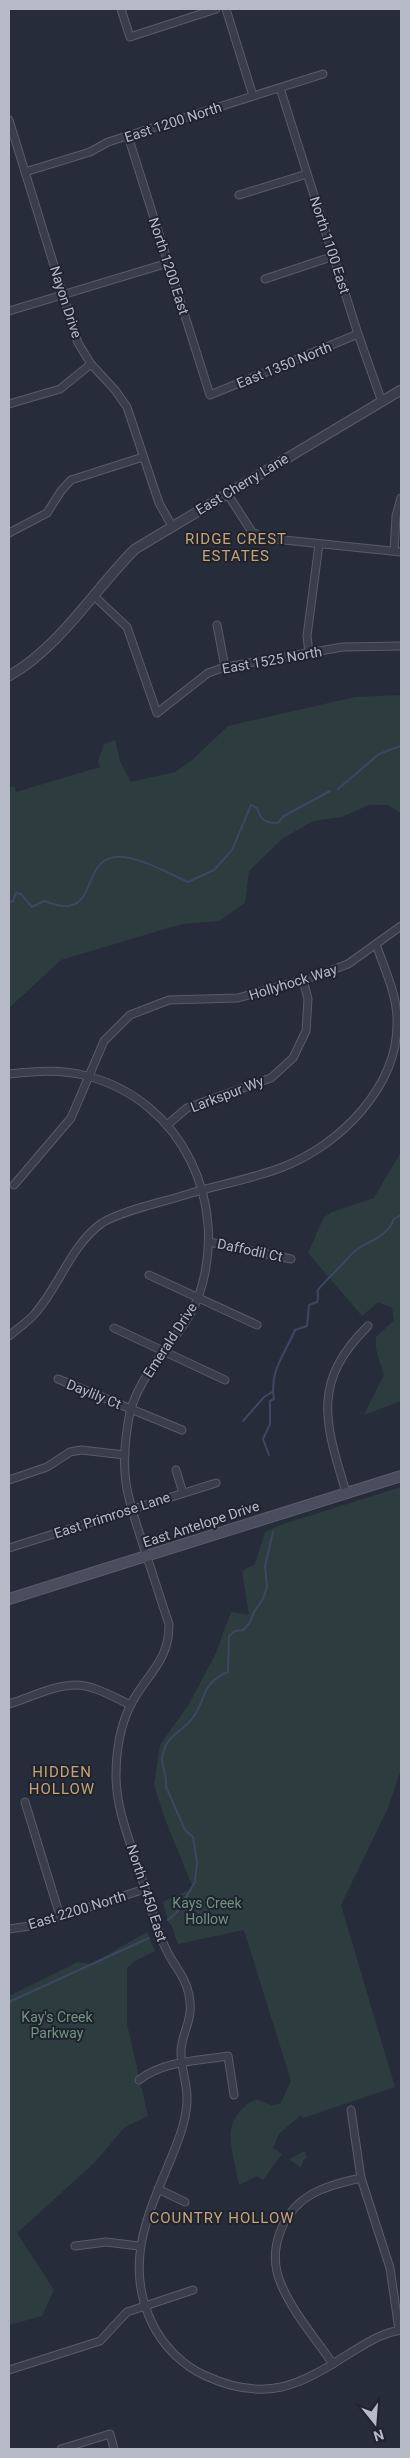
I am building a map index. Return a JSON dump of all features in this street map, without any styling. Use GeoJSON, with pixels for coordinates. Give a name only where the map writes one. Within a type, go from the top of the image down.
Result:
{"type":"FeatureCollection","features":[{"type":"Feature","properties":{"kind":"main road","name":"East Antelope Drive"},"geometry":{"type":"LineString","coordinates":[[9,1599],[401,1476]]}},
{"type":"Feature","properties":{"kind":"street"},"geometry":{"type":"LineString","coordinates":[[121,9],[130,37],[216,9]]}},
{"type":"Feature","properties":{"kind":"street"},"geometry":{"type":"LineString","coordinates":[[226,9],[253,96]]}},
{"type":"Feature","properties":{"kind":"street","name":"East 1200 North"},"geometry":{"type":"LineString","coordinates":[[25,172],[90,152],[108,142],[323,74]]}},
{"type":"Feature","properties":{"kind":"street","name":"North 1100 East"},"geometry":{"type":"LineString","coordinates":[[280,88],[358,334],[382,402]]}},
{"type":"Feature","properties":{"kind":"street","name":"Nayon Drive"},"geometry":{"type":"LineString","coordinates":[[9,120],[78,343],[91,364],[115,390],[127,407],[159,503],[172,526]]}},
{"type":"Feature","properties":{"kind":"street","name":"North 1200 East"},"geometry":{"type":"LineString","coordinates":[[128,136],[210,395]]}},
{"type":"Feature","properties":{"kind":"street"},"geometry":{"type":"LineString","coordinates":[[240,195],[307,174]]}},
{"type":"Feature","properties":{"kind":"street"},"geometry":{"type":"LineString","coordinates":[[265,279],[334,256]]}},
{"type":"Feature","properties":{"kind":"street"},"geometry":{"type":"LineString","coordinates":[[9,311],[168,263]]}},
{"type":"Feature","properties":{"kind":"street","name":"East 1350 North"},"geometry":{"type":"LineString","coordinates":[[210,395],[358,334]]}},
{"type":"Feature","properties":{"kind":"street"},"geometry":{"type":"LineString","coordinates":[[9,404],[60,389],[91,364]]}},
{"type":"Feature","properties":{"kind":"street","name":"East Cherry Lane"},"geometry":{"type":"LineString","coordinates":[[9,676],[40,655],[58,638],[93,595],[135,550],[401,390]]}},
{"type":"Feature","properties":{"kind":"street"},"geometry":{"type":"LineString","coordinates":[[9,533],[47,513],[61,491],[71,480],[143,457]]}},
{"type":"Feature","properties":{"kind":"street"},"geometry":{"type":"LineString","coordinates":[[227,493],[252,532],[265,538],[398,552],[396,516],[401,498]]}},
{"type":"Feature","properties":{"kind":"street"},"geometry":{"type":"LineString","coordinates":[[309,653],[307,636],[319,544]]}},
{"type":"Feature","properties":{"kind":"street","name":"East 1525 North"},"geometry":{"type":"LineString","coordinates":[[93,595],[127,627],[157,713],[208,673],[225,667],[343,647],[401,646]]}},
{"type":"Feature","properties":{"kind":"street"},"geometry":{"type":"LineString","coordinates":[[217,625],[225,667]]}},
{"type":"Feature","properties":{"kind":"street","name":"Hollyhock Way"},"geometry":{"type":"LineString","coordinates":[[14,1186],[71,1118],[104,1042],[130,1015],[169,1000],[238,998],[255,995],[303,980],[348,964],[401,926]]}},
{"type":"Feature","properties":{"kind":"street"},"geometry":{"type":"LineString","coordinates":[[9,1336],[37,1312],[80,1246],[103,1223],[143,1207],[283,1167],[323,1145],[353,1120],[373,1096],[386,1074],[397,1044],[398,1018],[392,991],[376,944]]}},
{"type":"Feature","properties":{"kind":"street","name":"Larkspur Wy"},"geometry":{"type":"LineString","coordinates":[[167,1125],[187,1108],[271,1078],[293,1058],[306,1031],[308,999],[303,980]]}},
{"type":"Feature","properties":{"kind":"street","name":"Emerald Drive"},"geometry":{"type":"LineString","coordinates":[[9,1074],[56,1071],[89,1076],[107,1082],[142,1101],[167,1125],[188,1157],[202,1189],[209,1221],[209,1242],[198,1297],[147,1375],[131,1408],[125,1455],[126,1483],[132,1509],[147,1555]]}},
{"type":"Feature","properties":{"kind":"street","name":"Daffodil Ct"},"geometry":{"type":"LineString","coordinates":[[209,1242],[291,1259]]}},
{"type":"Feature","properties":{"kind":"street"},"geometry":{"type":"LineString","coordinates":[[149,1276],[257,1325]]}},
{"type":"Feature","properties":{"kind":"street"},"geometry":{"type":"LineString","coordinates":[[346,1492],[332,1445],[327,1420],[329,1387],[335,1368],[344,1353],[368,1326]]}},
{"type":"Feature","properties":{"kind":"street"},"geometry":{"type":"LineString","coordinates":[[114,1328],[225,1380]]}},
{"type":"Feature","properties":{"kind":"street","name":"Daylily Ct"},"geometry":{"type":"LineString","coordinates":[[58,1379],[182,1430]]}},
{"type":"Feature","properties":{"kind":"street"},"geometry":{"type":"LineString","coordinates":[[9,1480],[47,1468],[70,1452],[80,1450],[125,1455]]}},
{"type":"Feature","properties":{"kind":"street"},"geometry":{"type":"LineString","coordinates":[[176,1470],[183,1493]]}},
{"type":"Feature","properties":{"kind":"street","name":"East Primrose Lane"},"geometry":{"type":"LineString","coordinates":[[9,1548],[216,1482]]}},
{"type":"Feature","properties":{"kind":"street","name":"North 1450 East"},"geometry":{"type":"LineString","coordinates":[[147,1555],[168,1624],[169,1638],[164,1654],[131,1705],[121,1735],[116,1778],[122,1816],[145,1889],[165,1947],[181,1974],[190,1996],[190,2020],[183,2042],[182,2063],[187,2099],[186,2114],[182,2130],[158,2189],[140,2246],[138,2270],[144,2306],[156,2332],[178,2359],[203,2375],[244,2388],[278,2388],[299,2383],[375,2338],[400,2330]]}},
{"type":"Feature","properties":{"kind":"street"},"geometry":{"type":"LineString","coordinates":[[9,1704],[65,1686],[77,1685],[87,1687],[131,1705]]}},
{"type":"Feature","properties":{"kind":"street"},"geometry":{"type":"LineString","coordinates":[[25,1802],[60,1916]]}},
{"type":"Feature","properties":{"kind":"street","name":"East 2200 North"},"geometry":{"type":"LineString","coordinates":[[9,1929],[30,1926],[145,1889]]}},
{"type":"Feature","properties":{"kind":"street"},"geometry":{"type":"LineString","coordinates":[[139,2080],[154,2070],[182,2063],[228,2056],[234,2095]]}},
{"type":"Feature","properties":{"kind":"street"},"geometry":{"type":"LineString","coordinates":[[351,2110],[361,2178],[390,2268],[400,2330]]}},
{"type":"Feature","properties":{"kind":"street"},"geometry":{"type":"LineString","coordinates":[[333,2364],[281,2284],[276,2265],[278,2236],[292,2210],[302,2201],[323,2189],[361,2178]]}},
{"type":"Feature","properties":{"kind":"street"},"geometry":{"type":"LineString","coordinates":[[158,2189],[185,2202]]}},
{"type":"Feature","properties":{"kind":"street"},"geometry":{"type":"LineString","coordinates":[[75,2246],[106,2242],[140,2246]]}},
{"type":"Feature","properties":{"kind":"street"},"geometry":{"type":"LineString","coordinates":[[9,2370],[100,2342],[127,2312],[193,2290]]}},
{"type":"Feature","properties":{"kind":"street"},"geometry":{"type":"LineString","coordinates":[[61,2449],[110,2434],[114,2449]]}},
{"type":"Feature","properties":{"kind":"green space"},"geometry":{"type":"Polygon","coordinates":[[[401,695],[401,813],[388,805],[369,805],[342,817],[313,821],[282,839],[249,871],[245,903],[219,921],[182,924],[61,960],[9,1008],[9,788],[14,786],[16,792],[100,767],[98,761],[104,744],[115,740],[120,761],[131,782],[175,772],[192,760],[228,726],[355,697],[401,695]]]}},
{"type":"Feature","properties":{"kind":"green space"},"geometry":{"type":"Polygon","coordinates":[[[401,1152],[401,1401],[364,1415],[384,1375],[376,1349],[376,1337],[394,1320],[392,1308],[378,1302],[362,1316],[308,1253],[324,1217],[332,1212],[374,1198],[401,1152]]]}},
{"type":"Feature","properties":{"kind":"green space","name":"Kays Creek Hollow"},"geometry":{"type":"Polygon","coordinates":[[[401,1487],[401,1770],[388,1808],[341,1905],[395,2087],[303,2118],[301,2115],[279,2134],[273,2148],[282,2154],[263,2180],[257,2176],[239,2185],[231,2148],[232,2126],[236,2116],[244,2107],[256,2099],[271,2105],[280,2104],[291,2081],[244,1930],[178,1944],[171,1924],[169,1924],[163,1902],[193,1888],[165,1819],[154,1785],[160,1745],[189,1704],[216,1653],[231,1612],[249,1615],[242,1571],[255,1564],[265,1532],[280,1525],[401,1487]]]}},
{"type":"Feature","properties":{"kind":"green space","name":"Kay's Creek Parkway"},"geometry":{"type":"Polygon","coordinates":[[[147,1932],[155,1951],[135,1961],[127,1968],[127,2024],[148,2116],[125,2127],[94,2163],[17,2233],[54,2290],[42,2316],[9,2325],[9,1996],[78,1962],[91,1964],[147,1932]]]}},
{"type":"Feature","properties":{"kind":"green space"},"geometry":{"type":"Polygon","coordinates":[[[305,2151],[307,2158],[303,2160],[301,2168],[289,2159],[305,2151]]]}},
{"type":"Feature","properties":{"kind":"waterway"},"geometry":{"type":"LineString","coordinates":[[338,789],[379,754],[401,746]]}},
{"type":"Feature","properties":{"kind":"waterway"},"geometry":{"type":"LineString","coordinates":[[9,903],[13,901],[16,893],[21,894],[32,907],[44,901],[62,906],[74,905],[82,899],[96,869],[104,861],[115,857],[142,861],[188,882],[214,870],[232,850],[251,805],[257,808],[264,820],[278,823],[284,816],[330,791]]}},
{"type":"Feature","properties":{"kind":"waterway"},"geometry":{"type":"LineString","coordinates":[[269,1455],[263,1439],[270,1424],[270,1401],[274,1399],[274,1380],[279,1363],[295,1330],[307,1326],[309,1305],[317,1302],[318,1290],[323,1284],[354,1251],[379,1237],[394,1219],[401,1215]]}},
{"type":"Feature","properties":{"kind":"waterway"},"geometry":{"type":"LineString","coordinates":[[243,1421],[264,1397],[272,1392]]}},
{"type":"Feature","properties":{"kind":"waterway"},"geometry":{"type":"LineString","coordinates":[[168,1920],[178,1911],[195,1882],[197,1862],[193,1837],[185,1830],[166,1787],[162,1755],[172,1737],[192,1719],[208,1687],[219,1676],[228,1672],[229,1636],[235,1631],[243,1630],[249,1624],[254,1612],[263,1599],[267,1587],[265,1566],[273,1532]]}},
{"type":"Feature","properties":{"kind":"waterway"},"geometry":{"type":"LineString","coordinates":[[9,2002],[149,1938]]}},
{"type":"Feature","properties":{"kind":"district","name":"RIDGE CREST ESTATES"},"geometry":{"type":"Point","coordinates":[236,548]}},
{"type":"Feature","properties":{"kind":"district","name":"HIDDEN HOLLOW"},"geometry":{"type":"Point","coordinates":[62,1780]}},
{"type":"Feature","properties":{"kind":"district","name":"COUNTRY HOLLOW"},"geometry":{"type":"Point","coordinates":[222,2218]}}]}
